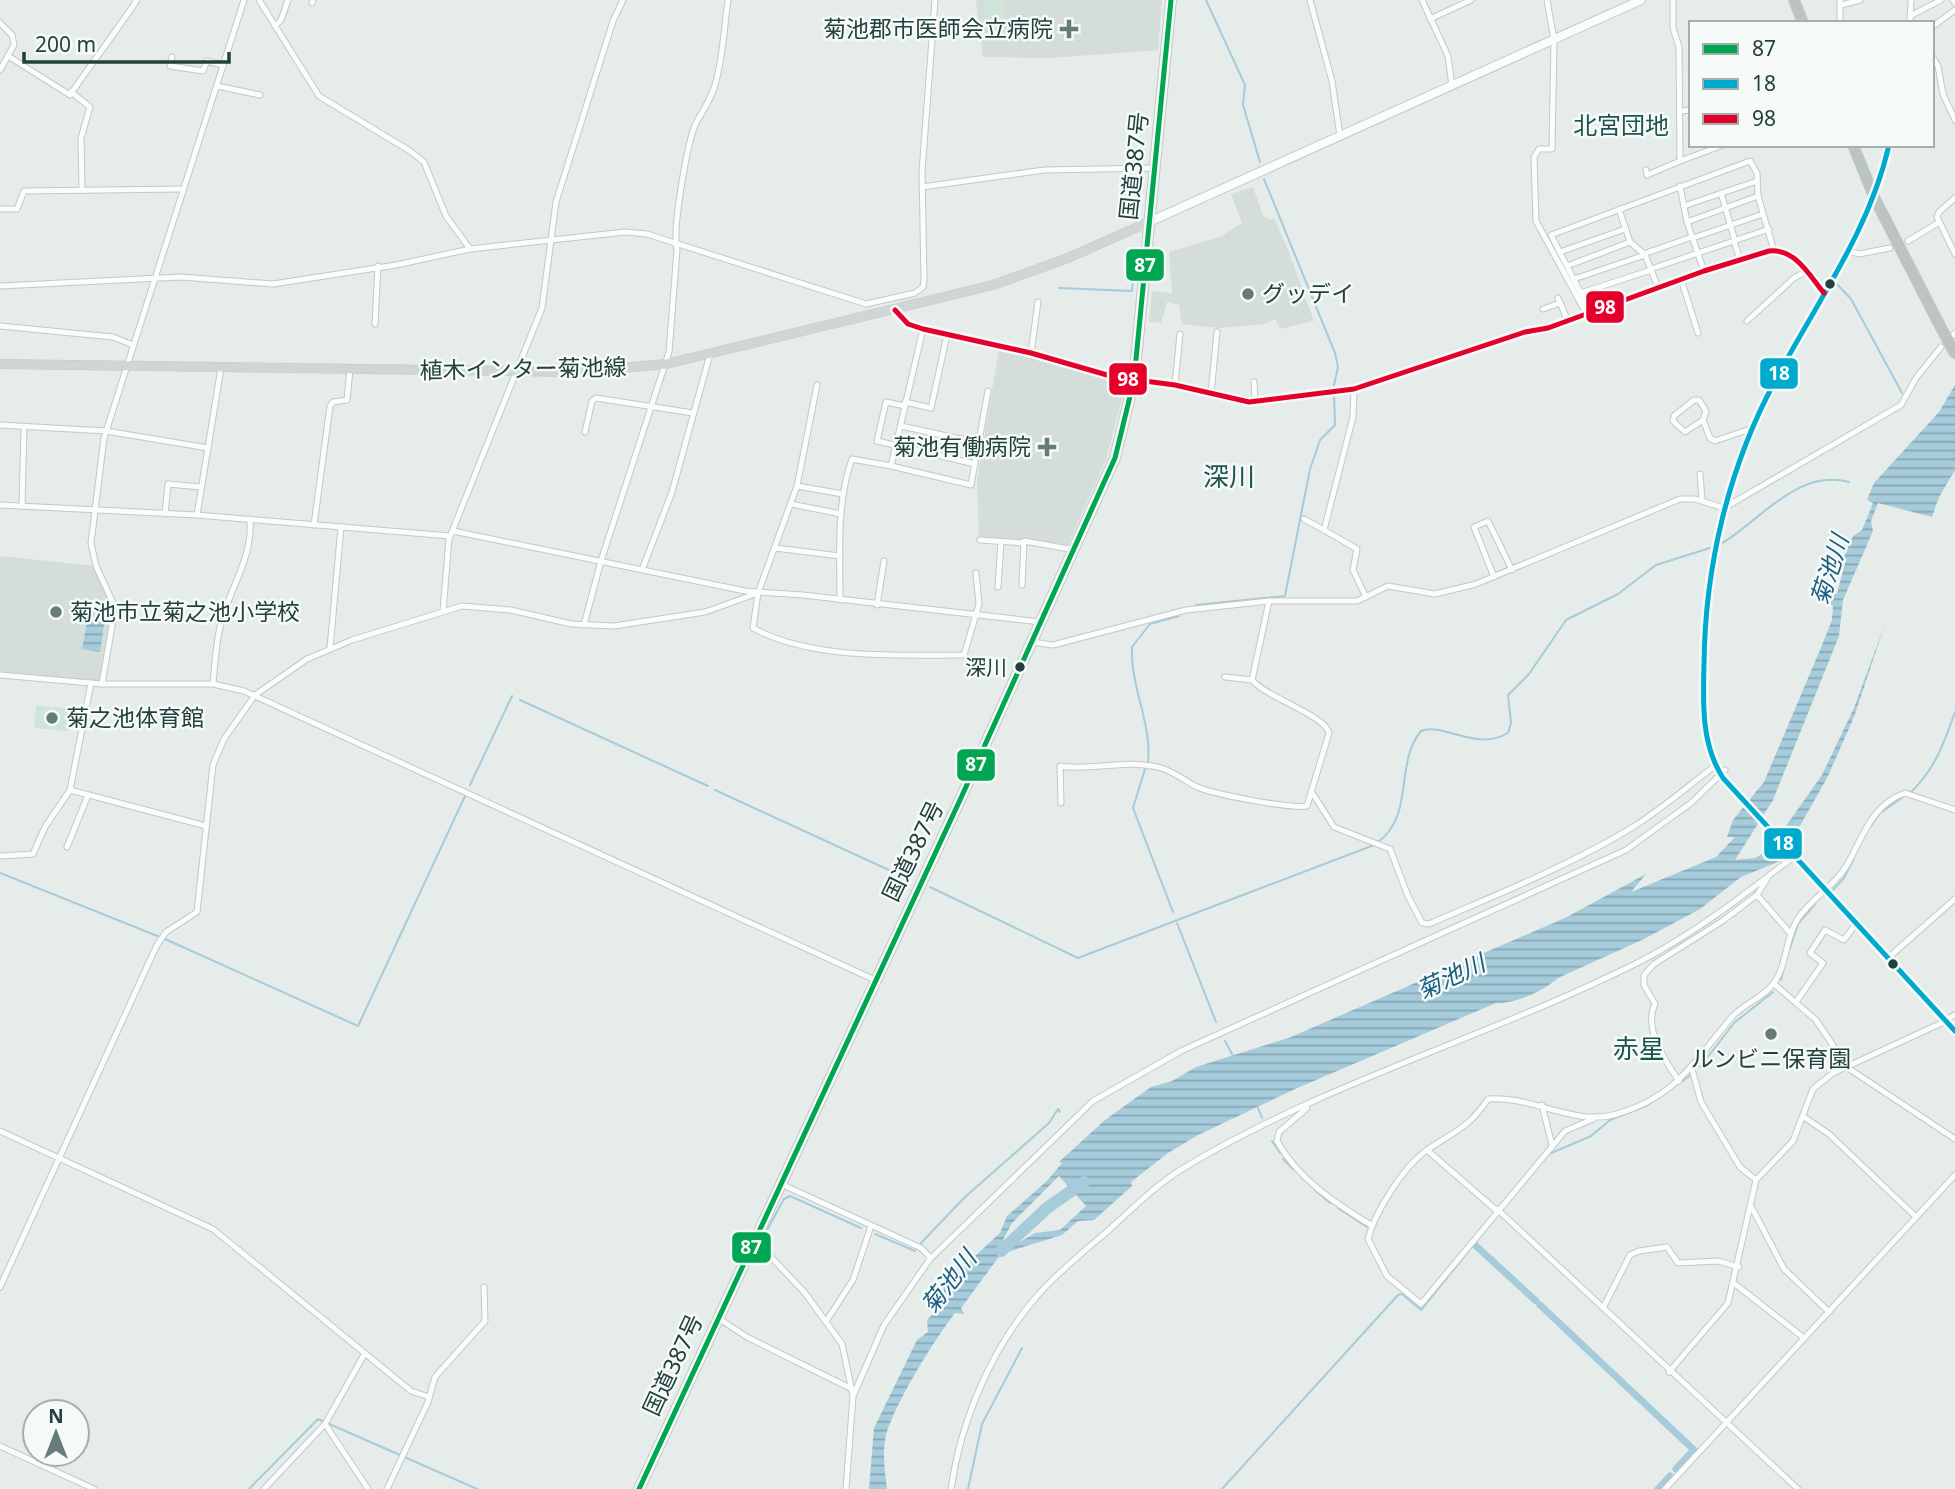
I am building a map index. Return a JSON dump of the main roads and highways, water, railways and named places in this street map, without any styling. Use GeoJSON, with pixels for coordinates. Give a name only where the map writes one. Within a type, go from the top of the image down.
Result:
{"type":"FeatureCollection","features":[{"type":"Feature","properties":{"kind":"highway","name":"国道387号"},"geometry":{"type":"LineString","coordinates":[[639,1489],[1115,458],[1124,431],[1134,380],[1171,0]]}},
{"type":"Feature","properties":{"kind":"highway"},"geometry":{"type":"LineString","coordinates":[[1794,0],[1802,21]]}},
{"type":"Feature","properties":{"kind":"highway"},"geometry":{"type":"LineString","coordinates":[[1854,147],[1875,199],[1955,354]]}},
{"type":"Feature","properties":{"kind":"main road","name":"植木インター菊池線"},"geometry":{"type":"LineString","coordinates":[[0,364],[515,371],[600,371],[666,364],[895,310],[1025,275],[1149,222]]}},
{"type":"Feature","properties":{"kind":"water"},"geometry":{"type":"Polygon","coordinates":[[[1955,385],[1955,470],[1939,497],[1932,517],[1878,503],[1871,521],[1873,531],[1843,600],[1839,636],[1773,800],[1735,860],[1755,858],[1769,850],[1822,775],[1854,708],[1885,624],[1854,717],[1827,778],[1780,861],[1741,877],[1700,909],[1644,939],[1558,978],[1537,992],[1521,999],[1496,1003],[1295,1089],[1198,1135],[1168,1153],[1131,1182],[1132,1186],[1094,1220],[1078,1221],[1062,1235],[1001,1254],[961,1308],[964,1314],[955,1313],[906,1389],[886,1435],[884,1456],[887,1489],[869,1489],[874,1428],[917,1340],[928,1332],[927,1320],[945,1301],[943,1283],[959,1266],[960,1270],[1000,1233],[1007,1216],[1047,1181],[1062,1163],[1059,1162],[1105,1120],[1151,1087],[1172,1081],[1196,1067],[1291,1037],[1567,917],[1646,874],[1631,892],[1716,857],[1735,837],[1727,837],[1733,820],[1764,782],[1820,650],[1832,620],[1833,605],[1828,605],[1832,592],[1837,594],[1844,557],[1853,536],[1862,530],[1873,503],[1867,500],[1874,483],[1939,412],[1955,385]],[[1059,1176],[1012,1223],[1003,1240],[1007,1242],[1011,1238],[1020,1242],[1035,1233],[1060,1230],[1086,1206],[1059,1176]]]}},
{"type":"Feature","properties":{"kind":"water"},"geometry":{"type":"Polygon","coordinates":[[[88,617],[105,618],[100,652],[82,649],[88,617]]]}},
{"type":"Feature","properties":{"kind":"waterway"},"geometry":{"type":"LineString","coordinates":[[1206,0],[1245,85],[1243,105],[1260,162]]}},
{"type":"Feature","properties":{"kind":"waterway"},"geometry":{"type":"LineString","coordinates":[[1264,179],[1335,353],[1338,367],[1333,390]]}},
{"type":"Feature","properties":{"kind":"waterway"},"geometry":{"type":"LineString","coordinates":[[1134,251],[1134,271]]}},
{"type":"Feature","properties":{"kind":"waterway"},"geometry":{"type":"LineString","coordinates":[[1059,288],[1132,291],[1133,280]]}},
{"type":"Feature","properties":{"kind":"waterway"},"geometry":{"type":"LineString","coordinates":[[1835,282],[1851,299],[1902,393]]}},
{"type":"Feature","properties":{"kind":"waterway"},"geometry":{"type":"LineString","coordinates":[[1196,605],[1285,596],[1310,469],[1320,440],[1335,425],[1334,394]]}},
{"type":"Feature","properties":{"kind":"waterway"},"geometry":{"type":"LineString","coordinates":[[1719,545],[1795,490],[1830,480],[1849,482]]}},
{"type":"Feature","properties":{"kind":"waterway"},"geometry":{"type":"LineString","coordinates":[[1378,842],[1397,818],[1408,758],[1421,731],[1440,730],[1484,739],[1508,733],[1511,723],[1508,695],[1529,674],[1566,620],[1618,594],[1656,565],[1713,547]]}},
{"type":"Feature","properties":{"kind":"waterway"},"geometry":{"type":"LineString","coordinates":[[1148,762],[1147,733],[1134,676],[1132,647],[1150,624],[1179,616]]}},
{"type":"Feature","properties":{"kind":"waterway"},"geometry":{"type":"LineString","coordinates":[[470,785],[512,696]]}},
{"type":"Feature","properties":{"kind":"waterway"},"geometry":{"type":"LineString","coordinates":[[520,700],[708,786]]}},
{"type":"Feature","properties":{"kind":"waterway"},"geometry":{"type":"LineString","coordinates":[[1911,792],[1933,765],[1955,712]]}},
{"type":"Feature","properties":{"kind":"waterway"},"geometry":{"type":"LineString","coordinates":[[1145,769],[1133,808],[1173,912]]}},
{"type":"Feature","properties":{"kind":"waterway"},"geometry":{"type":"LineString","coordinates":[[715,790],[904,877]]}},
{"type":"Feature","properties":{"kind":"waterway"},"geometry":{"type":"LineString","coordinates":[[1871,826],[1879,814],[1906,795]]}},
{"type":"Feature","properties":{"kind":"waterway"},"geometry":{"type":"LineString","coordinates":[[165,939],[358,1026],[465,796]]}},
{"type":"Feature","properties":{"kind":"waterway"},"geometry":{"type":"LineString","coordinates":[[930,887],[1078,958],[1374,845]]}},
{"type":"Feature","properties":{"kind":"waterway"},"geometry":{"type":"LineString","coordinates":[[1831,892],[1844,878],[1854,858]]}},
{"type":"Feature","properties":{"kind":"waterway"},"geometry":{"type":"LineString","coordinates":[[0,873],[160,937]]}},
{"type":"Feature","properties":{"kind":"waterway"},"geometry":{"type":"LineString","coordinates":[[1790,948],[1798,924],[1815,904]]}},
{"type":"Feature","properties":{"kind":"waterway"},"geometry":{"type":"LineString","coordinates":[[1177,923],[1216,1022]]}},
{"type":"Feature","properties":{"kind":"waterway"},"geometry":{"type":"LineString","coordinates":[[1781,980],[1783,970]]}},
{"type":"Feature","properties":{"kind":"waterway"},"geometry":{"type":"LineString","coordinates":[[1700,1067],[1734,1023],[1773,992]]}},
{"type":"Feature","properties":{"kind":"waterway"},"geometry":{"type":"LineString","coordinates":[[1225,1041],[1233,1056]]}},
{"type":"Feature","properties":{"kind":"waterway"},"geometry":{"type":"LineString","coordinates":[[1549,1154],[1591,1136],[1610,1120],[1648,1105],[1691,1075]]}},
{"type":"Feature","properties":{"kind":"waterway"},"geometry":{"type":"LineString","coordinates":[[1258,1108],[1262,1118]]}},
{"type":"Feature","properties":{"kind":"waterway"},"geometry":{"type":"LineString","coordinates":[[921,1243],[965,1197],[1049,1123],[1058,1109],[1060,1112]]}},
{"type":"Feature","properties":{"kind":"waterway"},"geometry":{"type":"LineString","coordinates":[[1272,1141],[1280,1153]]}},
{"type":"Feature","properties":{"kind":"waterway"},"geometry":{"type":"LineString","coordinates":[[1283,1159],[1293,1169]]}},
{"type":"Feature","properties":{"kind":"waterway","name":"菊池川"},"geometry":{"type":"LineString","coordinates":[[1001,1251],[1047,1208],[1084,1182]]}},
{"type":"Feature","properties":{"kind":"waterway"},"geometry":{"type":"LineString","coordinates":[[1315,1190],[1330,1203]]}},
{"type":"Feature","properties":{"kind":"waterway"},"geometry":{"type":"LineString","coordinates":[[766,1232],[784,1199],[790,1196],[861,1228]]}},
{"type":"Feature","properties":{"kind":"waterway"},"geometry":{"type":"LineString","coordinates":[[1338,1208],[1367,1227]]}},
{"type":"Feature","properties":{"kind":"waterway"},"geometry":{"type":"LineString","coordinates":[[875,1234],[915,1251]]}},
{"type":"Feature","properties":{"kind":"waterway"},"geometry":{"type":"LineString","coordinates":[[1474,1244],[1536,1301]]}},
{"type":"Feature","properties":{"kind":"waterway"},"geometry":{"type":"LineString","coordinates":[[1222,1489],[1398,1295],[1402,1294],[1421,1310],[1471,1248]]}},
{"type":"Feature","properties":{"kind":"waterway"},"geometry":{"type":"LineString","coordinates":[[1540,1305],[1694,1450],[1676,1469]]}},
{"type":"Feature","properties":{"kind":"waterway"},"geometry":{"type":"LineString","coordinates":[[968,1489],[982,1424],[1022,1348]]}},
{"type":"Feature","properties":{"kind":"waterway"},"geometry":{"type":"LineString","coordinates":[[249,1489],[318,1419],[477,1489]]}},
{"type":"Feature","properties":{"kind":"waterway"},"geometry":{"type":"LineString","coordinates":[[1658,1489],[1670,1476]]}},
{"type":"Feature","properties":{"kind":"place","name":"菊池郡市医師会立病院"},"geometry":{"type":"Point","coordinates":[1069,29]}},
{"type":"Feature","properties":{"kind":"place","name":"グッデイ"},"geometry":{"type":"Point","coordinates":[1248,294]}},
{"type":"Feature","properties":{"kind":"place","name":"菊池有働病院"},"geometry":{"type":"Point","coordinates":[1047,447]}},
{"type":"Feature","properties":{"kind":"place","name":"菊池市立菊之池小学校"},"geometry":{"type":"Point","coordinates":[56,612]}},
{"type":"Feature","properties":{"kind":"place","name":"深川"},"geometry":{"type":"Point","coordinates":[1020,667]}},
{"type":"Feature","properties":{"kind":"place","name":"菊之池体育館"},"geometry":{"type":"Point","coordinates":[52,718]}},
{"type":"Feature","properties":{"kind":"place","name":"ルンビニ保育園"},"geometry":{"type":"Point","coordinates":[1771,1034]}},
{"type":"Feature","properties":{"kind":"district","name":"北宮団地"},"geometry":{"type":"Point","coordinates":[1621,126]}},
{"type":"Feature","properties":{"kind":"district","name":"深川"},"geometry":{"type":"Point","coordinates":[1229,477]}},
{"type":"Feature","properties":{"kind":"district","name":"赤星"},"geometry":{"type":"Point","coordinates":[1639,1049]}}]}
